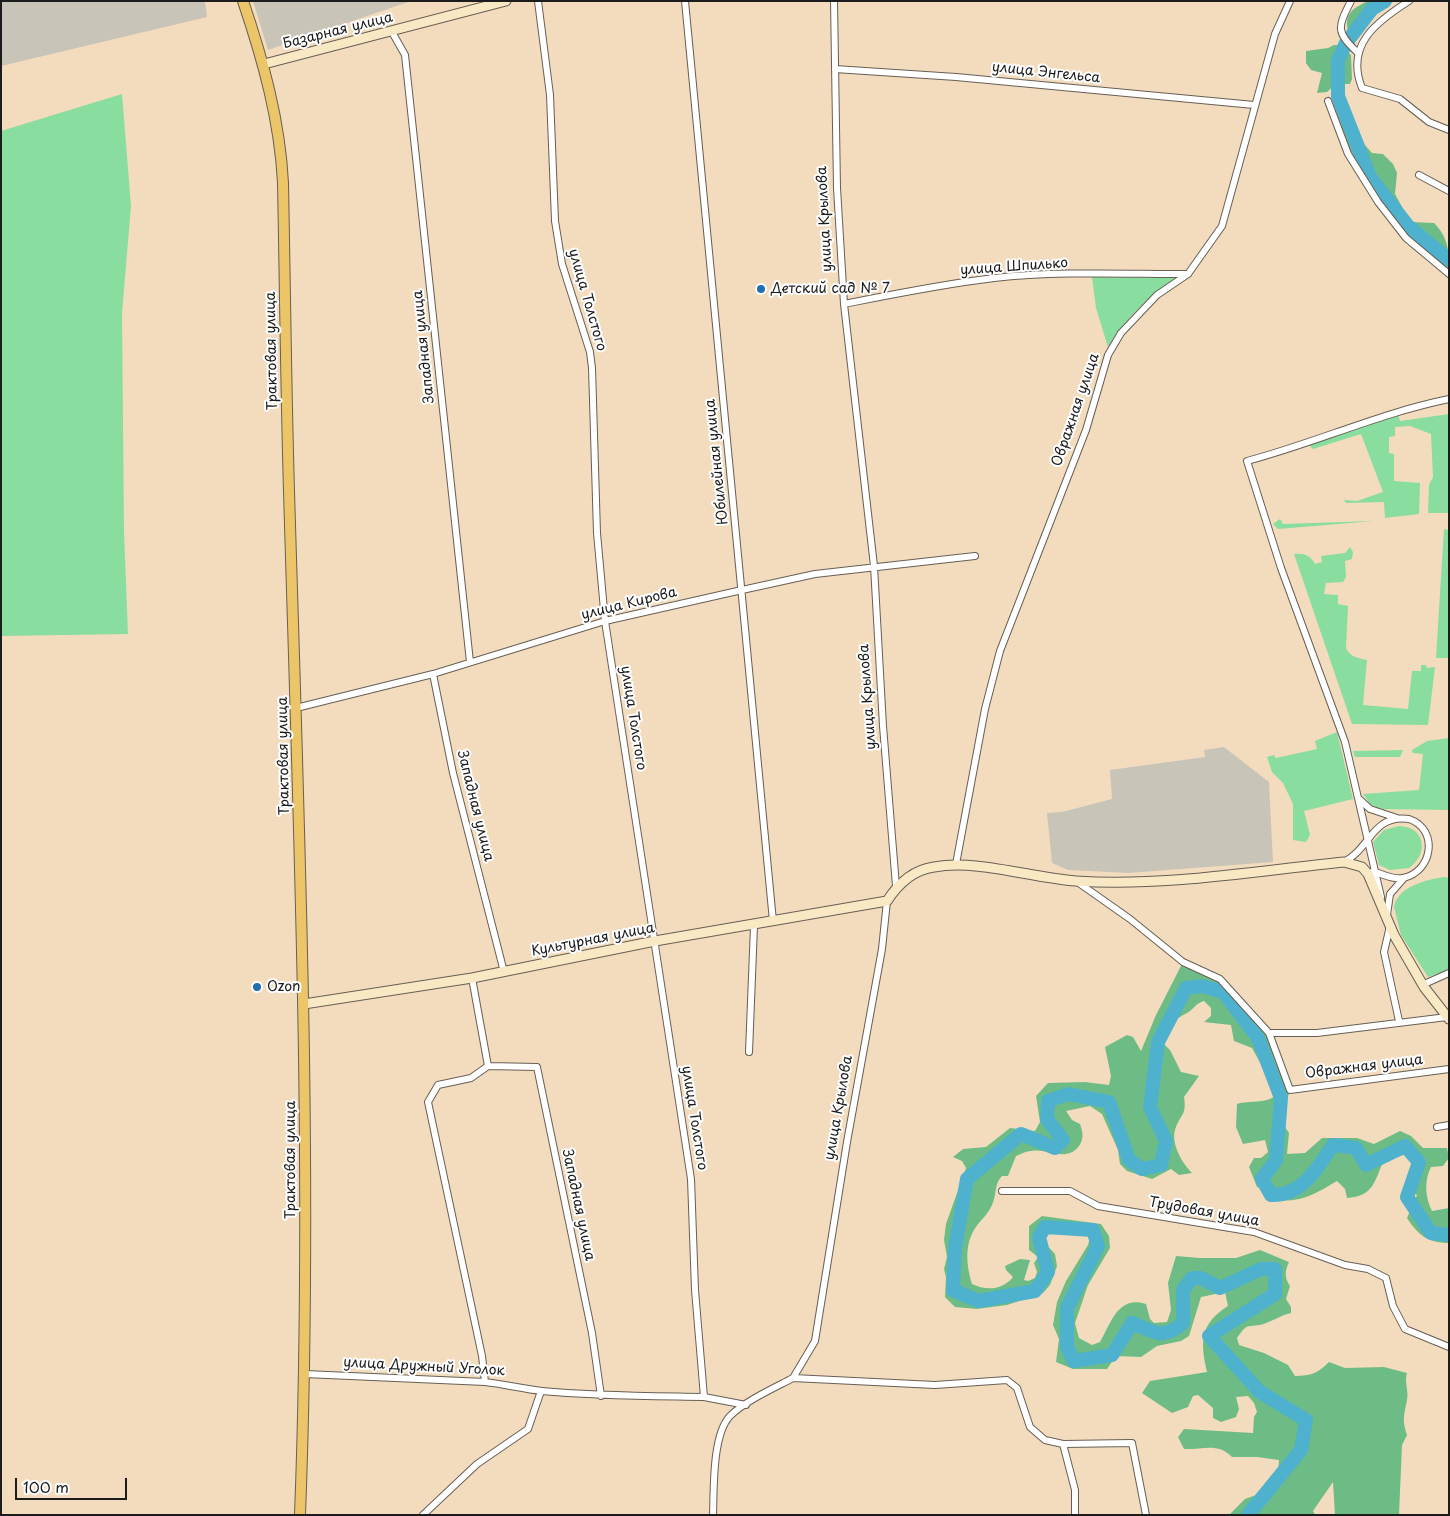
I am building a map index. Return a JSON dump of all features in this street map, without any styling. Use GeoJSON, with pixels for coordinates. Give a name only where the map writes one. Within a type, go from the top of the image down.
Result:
{"type":"FeatureCollection","features":[{"type":"Feature","properties":{"kind":"main road","name":"Трактовая улица"},"geometry":{"type":"LineString","coordinates":[[243,1],[264,64],[282,164],[304,1004],[305,1374],[300,1515]]}},
{"type":"Feature","properties":{"kind":"street","name":"Базарная улица"},"geometry":{"type":"LineString","coordinates":[[264,64],[506,1]]}},
{"type":"Feature","properties":{"kind":"street","name":"улица Толстого"},"geometry":{"type":"LineString","coordinates":[[538,1],[550,95],[555,221],[562,264],[590,352],[592,368],[597,533],[605,621],[691,1179],[695,1290],[704,1397]]}},
{"type":"Feature","properties":{"kind":"street","name":"Юбилейная улица"},"geometry":{"type":"LineString","coordinates":[[685,1],[773,921]]}},
{"type":"Feature","properties":{"kind":"street","name":"улица Крылова"},"geometry":{"type":"LineString","coordinates":[[793,1378],[815,1341],[846,1142],[882,949],[887,901],[896,886],[883,726],[874,566],[844,304],[837,188],[834,1]]}},
{"type":"Feature","properties":{"kind":"street","name":"Овражная улица"},"geometry":{"type":"LineString","coordinates":[[956,864],[985,709],[1000,651],[1086,430],[1108,355],[1121,333],[1157,295],[1188,274],[1222,226],[1275,34],[1290,1]]}},
{"type":"Feature","properties":{"kind":"street"},"geometry":{"type":"LineString","coordinates":[[1350,1],[1339,24],[1342,38],[1358,53]]}},
{"type":"Feature","properties":{"kind":"street"},"geometry":{"type":"LineString","coordinates":[[1409,1],[1382,18],[1360,45],[1356,72],[1362,88],[1400,99],[1429,122],[1449,130]]}},
{"type":"Feature","properties":{"kind":"street","name":"Западная улица"},"geometry":{"type":"LineString","coordinates":[[392,32],[405,55],[470,662]]}},
{"type":"Feature","properties":{"kind":"street","name":"улица Энгельса"},"geometry":{"type":"LineString","coordinates":[[835,69],[956,77],[1254,105]]}},
{"type":"Feature","properties":{"kind":"street"},"geometry":{"type":"LineString","coordinates":[[1328,101],[1348,154],[1378,202],[1406,238],[1449,274]]}},
{"type":"Feature","properties":{"kind":"street"},"geometry":{"type":"LineString","coordinates":[[1419,175],[1449,191]]}},
{"type":"Feature","properties":{"kind":"street","name":"улица Шпилько"},"geometry":{"type":"LineString","coordinates":[[844,304],[931,287],[995,278],[1088,274],[1188,274]]}},
{"type":"Feature","properties":{"kind":"street"},"geometry":{"type":"LineString","coordinates":[[1389,923],[1375,872],[1345,742],[1281,568],[1247,461],[1414,407],[1449,399]]}},
{"type":"Feature","properties":{"kind":"street","name":"улица Кирова"},"geometry":{"type":"LineString","coordinates":[[296,708],[433,674],[605,621],[742,590],[815,574],[975,556]]}},
{"type":"Feature","properties":{"kind":"street","name":"Западная улица"},"geometry":{"type":"LineString","coordinates":[[433,674],[453,773],[504,972]]}},
{"type":"Feature","properties":{"kind":"street"},"geometry":{"type":"LineString","coordinates":[[1357,797],[1370,809],[1398,818],[1409,819],[1420,824],[1429,841],[1426,860],[1418,870],[1404,878],[1388,899],[1389,923],[1384,952],[1399,1021]]}},
{"type":"Feature","properties":{"kind":"street"},"geometry":{"type":"LineString","coordinates":[[1344,862],[1360,851],[1368,838],[1381,824],[1398,818]]}},
{"type":"Feature","properties":{"kind":"street","name":"Овражная улица"},"geometry":{"type":"LineString","coordinates":[[896,886],[916,872],[932,867],[956,864],[1076,881],[1174,880],[1344,862]]}},
{"type":"Feature","properties":{"kind":"street"},"geometry":{"type":"LineString","coordinates":[[1344,862],[1391,877],[1404,878]]}},
{"type":"Feature","properties":{"kind":"street"},"geometry":{"type":"LineString","coordinates":[[1362,867],[1372,880],[1389,923],[1422,984],[1448,1018]]}},
{"type":"Feature","properties":{"kind":"street","name":"Овражная улица"},"geometry":{"type":"LineString","coordinates":[[1076,881],[1130,919],[1183,962],[1220,978],[1269,1033],[1290,1090],[1449,1069]]}},
{"type":"Feature","properties":{"kind":"street","name":"Культурная улица"},"geometry":{"type":"LineString","coordinates":[[304,1004],[472,978],[655,941],[754,926],[887,901]]}},
{"type":"Feature","properties":{"kind":"street"},"geometry":{"type":"LineString","coordinates":[[750,1052],[754,926]]}},
{"type":"Feature","properties":{"kind":"street"},"geometry":{"type":"LineString","coordinates":[[1422,984],[1449,973]]}},
{"type":"Feature","properties":{"kind":"street"},"geometry":{"type":"LineString","coordinates":[[472,978],[488,1066],[471,1078],[438,1085],[428,1102],[482,1356],[485,1382]]}},
{"type":"Feature","properties":{"kind":"street"},"geometry":{"type":"LineString","coordinates":[[1269,1033],[1317,1033],[1399,1021],[1448,1018]]}},
{"type":"Feature","properties":{"kind":"street","name":"Западная улица"},"geometry":{"type":"LineString","coordinates":[[488,1066],[537,1067],[592,1333],[601,1396]]}},
{"type":"Feature","properties":{"kind":"street"},"geometry":{"type":"LineString","coordinates":[[1437,1127],[1449,1125]]}},
{"type":"Feature","properties":{"kind":"street","name":"Трудовая улица"},"geometry":{"type":"LineString","coordinates":[[1002,1191],[1070,1191],[1098,1206],[1254,1232],[1345,1265],[1368,1269],[1386,1278],[1393,1306],[1405,1329],[1449,1347]]}},
{"type":"Feature","properties":{"kind":"street","name":"улица Дружный Уголок"},"geometry":{"type":"LineString","coordinates":[[305,1374],[485,1382],[510,1384],[541,1391],[601,1396],[704,1397]]}},
{"type":"Feature","properties":{"kind":"street"},"geometry":{"type":"LineString","coordinates":[[713,1515],[716,1464],[722,1430],[730,1416],[793,1378],[935,1385],[1007,1380],[1017,1388],[1030,1427],[1045,1440],[1063,1444],[1132,1443],[1146,1515]]}},
{"type":"Feature","properties":{"kind":"street"},"geometry":{"type":"LineString","coordinates":[[423,1515],[477,1464],[528,1429],[541,1391]]}},
{"type":"Feature","properties":{"kind":"street"},"geometry":{"type":"LineString","coordinates":[[704,1397],[746,1405]]}},
{"type":"Feature","properties":{"kind":"street"},"geometry":{"type":"LineString","coordinates":[[1063,1444],[1075,1490],[1075,1515]]}},
{"type":"Feature","properties":{"kind":"shaded area"},"geometry":{"type":"Polygon","coordinates":[[[1,1],[205,1],[207,17],[1,66],[1,1]]]}},
{"type":"Feature","properties":{"kind":"shaded area"},"geometry":{"type":"Polygon","coordinates":[[[253,1],[411,1],[268,50],[253,1]]]}},
{"type":"Feature","properties":{"kind":"shaded area"},"geometry":{"type":"Polygon","coordinates":[[[1224,747],[1269,782],[1273,862],[1128,873],[1068,870],[1052,863],[1047,813],[1062,812],[1112,799],[1110,770],[1205,757],[1204,750],[1224,747]]]}},
{"type":"Feature","properties":{"kind":"green space"},"geometry":{"type":"Polygon","coordinates":[[[1368,1],[1394,1],[1372,16],[1363,28],[1349,34],[1347,22],[1350,13],[1368,1]]]}},
{"type":"Feature","properties":{"kind":"green space"},"geometry":{"type":"Polygon","coordinates":[[[1334,45],[1341,45],[1351,55],[1352,79],[1350,84],[1344,84],[1341,79],[1327,92],[1317,93],[1322,73],[1311,70],[1306,63],[1306,51],[1328,48],[1334,45]]]}},
{"type":"Feature","properties":{"kind":"green space"},"geometry":{"type":"Polygon","coordinates":[[[122,94],[131,206],[122,313],[124,532],[128,634],[1,636],[1,131],[122,94]]]}},
{"type":"Feature","properties":{"kind":"green space"},"geometry":{"type":"Polygon","coordinates":[[[1338,100],[1342,110],[1351,112],[1364,144],[1372,153],[1383,154],[1393,164],[1397,173],[1395,194],[1408,218],[1396,217],[1390,214],[1349,151],[1333,102],[1338,100]]]}},
{"type":"Feature","properties":{"kind":"green space"},"geometry":{"type":"Polygon","coordinates":[[[1412,222],[1434,223],[1439,228],[1447,244],[1449,269],[1409,238],[1408,231],[1412,222]]]}},
{"type":"Feature","properties":{"kind":"green space"},"geometry":{"type":"Polygon","coordinates":[[[1092,277],[1175,278],[1138,309],[1108,347],[1096,308],[1092,277]]]}},
{"type":"Feature","properties":{"kind":"green space"},"geometry":{"type":"Polygon","coordinates":[[[1398,414],[1400,421],[1449,414],[1449,513],[1428,513],[1429,485],[1433,477],[1431,434],[1410,426],[1395,427],[1395,436],[1389,437],[1389,453],[1394,454],[1394,481],[1420,483],[1419,514],[1385,518],[1384,502],[1346,503],[1344,500],[1357,501],[1383,492],[1361,434],[1313,449],[1308,444],[1398,414]]]}},
{"type":"Feature","properties":{"kind":"green space"},"geometry":{"type":"Polygon","coordinates":[[[1280,519],[1283,524],[1374,521],[1278,529],[1273,524],[1280,519]]]}},
{"type":"Feature","properties":{"kind":"green space"},"geometry":{"type":"Polygon","coordinates":[[[1444,529],[1449,530],[1449,658],[1436,658],[1444,529]]]}},
{"type":"Feature","properties":{"kind":"green space"},"geometry":{"type":"Polygon","coordinates":[[[1350,547],[1353,552],[1352,559],[1345,561],[1346,577],[1343,582],[1326,583],[1324,594],[1338,595],[1338,604],[1348,606],[1346,648],[1357,658],[1367,660],[1363,705],[1408,709],[1412,671],[1421,671],[1421,665],[1426,665],[1427,668],[1435,667],[1428,725],[1352,724],[1294,554],[1306,555],[1315,564],[1322,562],[1321,556],[1345,553],[1350,547]]]}},
{"type":"Feature","properties":{"kind":"green space"},"geometry":{"type":"Polygon","coordinates":[[[1337,732],[1353,799],[1304,811],[1310,835],[1306,842],[1293,840],[1293,804],[1283,783],[1272,772],[1267,757],[1274,755],[1276,758],[1317,749],[1315,741],[1337,732]]]}},
{"type":"Feature","properties":{"kind":"green space"},"geometry":{"type":"Polygon","coordinates":[[[1449,738],[1449,810],[1380,809],[1370,804],[1363,794],[1419,790],[1423,754],[1413,753],[1412,750],[1427,741],[1449,738]]]}},
{"type":"Feature","properties":{"kind":"green space"},"geometry":{"type":"Polygon","coordinates":[[[1403,750],[1400,757],[1355,757],[1353,751],[1403,750]]]}},
{"type":"Feature","properties":{"kind":"green space"},"geometry":{"type":"Polygon","coordinates":[[[1399,826],[1415,831],[1422,842],[1422,849],[1420,856],[1409,868],[1390,870],[1379,865],[1373,842],[1384,830],[1399,826]]]}},
{"type":"Feature","properties":{"kind":"green space"},"geometry":{"type":"Polygon","coordinates":[[[1444,877],[1449,878],[1449,970],[1428,977],[1401,935],[1394,907],[1401,894],[1407,889],[1421,882],[1444,877]]]}},
{"type":"Feature","properties":{"kind":"green space"},"geometry":{"type":"Polygon","coordinates":[[[1183,962],[1218,977],[1269,1033],[1290,1090],[1283,1113],[1285,1127],[1289,1133],[1287,1154],[1305,1153],[1322,1138],[1357,1138],[1374,1144],[1400,1131],[1411,1136],[1423,1148],[1447,1148],[1449,1158],[1443,1166],[1431,1167],[1426,1189],[1432,1211],[1449,1208],[1449,1243],[1429,1240],[1415,1229],[1407,1218],[1417,1195],[1405,1188],[1413,1161],[1406,1154],[1383,1162],[1375,1182],[1367,1191],[1356,1197],[1347,1198],[1345,1189],[1337,1181],[1316,1193],[1285,1201],[1276,1200],[1273,1191],[1257,1187],[1249,1167],[1254,1158],[1261,1158],[1268,1152],[1265,1140],[1243,1144],[1236,1127],[1237,1104],[1262,1101],[1275,1096],[1273,1086],[1252,1048],[1234,1041],[1231,1025],[1204,1022],[1211,1016],[1211,1008],[1204,1001],[1171,1024],[1168,1028],[1164,1044],[1170,1050],[1181,1072],[1199,1076],[1184,1097],[1184,1112],[1174,1135],[1178,1153],[1192,1173],[1179,1175],[1171,1169],[1152,1179],[1127,1171],[1120,1164],[1118,1150],[1102,1114],[1090,1106],[1066,1111],[1072,1120],[1080,1124],[1082,1130],[1081,1143],[1074,1151],[1068,1154],[1037,1151],[1016,1156],[1008,1176],[1002,1176],[999,1179],[994,1201],[971,1237],[967,1257],[972,1284],[983,1288],[994,1288],[1004,1285],[1013,1277],[1006,1270],[1005,1266],[1020,1259],[1030,1260],[1024,1280],[1028,1281],[1035,1278],[1037,1272],[1034,1263],[1038,1257],[1029,1250],[1029,1226],[1042,1216],[1101,1224],[1109,1236],[1110,1248],[1088,1285],[1075,1323],[1079,1338],[1092,1345],[1100,1342],[1117,1312],[1129,1303],[1146,1304],[1150,1319],[1154,1323],[1167,1322],[1171,1310],[1168,1283],[1176,1256],[1236,1258],[1260,1250],[1289,1262],[1286,1274],[1290,1286],[1286,1299],[1291,1307],[1291,1313],[1263,1324],[1247,1327],[1237,1338],[1239,1345],[1264,1353],[1288,1365],[1295,1376],[1314,1373],[1329,1362],[1345,1368],[1384,1367],[1407,1373],[1404,1425],[1407,1435],[1402,1445],[1399,1515],[1335,1515],[1333,1482],[1313,1511],[1315,1515],[1229,1515],[1245,1499],[1259,1494],[1278,1474],[1279,1460],[1257,1457],[1232,1457],[1227,1452],[1215,1448],[1184,1449],[1178,1437],[1184,1429],[1253,1433],[1254,1417],[1257,1412],[1254,1403],[1248,1396],[1236,1397],[1239,1409],[1236,1417],[1221,1422],[1213,1418],[1213,1408],[1198,1395],[1193,1396],[1188,1407],[1172,1413],[1142,1393],[1150,1381],[1207,1372],[1203,1351],[1204,1334],[1212,1320],[1228,1306],[1225,1292],[1201,1297],[1189,1336],[1181,1341],[1157,1346],[1141,1357],[1116,1356],[1107,1369],[1073,1369],[1056,1362],[1059,1339],[1053,1325],[1057,1302],[1066,1281],[1088,1245],[1091,1234],[1064,1231],[1046,1234],[1043,1241],[1055,1254],[1057,1266],[1050,1285],[1043,1293],[1007,1305],[977,1309],[955,1307],[945,1297],[946,1277],[944,1269],[947,1257],[944,1240],[946,1224],[966,1168],[962,1161],[953,1157],[963,1149],[986,1147],[1010,1128],[1035,1131],[1040,1122],[1036,1096],[1048,1083],[1085,1082],[1109,1085],[1111,1076],[1105,1047],[1127,1035],[1133,1037],[1141,1051],[1156,1015],[1183,962]]]}},
{"type":"Feature","properties":{"kind":"waterway"},"geometry":{"type":"LineString","coordinates":[[1385,1],[1372,9],[1346,43],[1338,60],[1338,96],[1370,177],[1408,226],[1449,260]]}},
{"type":"Feature","properties":{"kind":"waterway"},"geometry":{"type":"LineString","coordinates":[[1248,1515],[1301,1450],[1306,1420],[1260,1392],[1209,1336],[1275,1294],[1275,1269],[1261,1269],[1220,1288],[1201,1278],[1192,1278],[1183,1290],[1183,1323],[1176,1329],[1158,1333],[1132,1323],[1112,1355],[1074,1361],[1067,1347],[1067,1308],[1098,1246],[1093,1230],[1045,1227],[1039,1237],[1048,1272],[1035,1291],[978,1301],[953,1290],[955,1248],[967,1179],[1021,1134],[1055,1148],[1063,1140],[1047,1119],[1048,1101],[1068,1094],[1109,1102],[1129,1160],[1142,1169],[1161,1165],[1166,1141],[1150,1107],[1158,1042],[1186,988],[1202,986],[1223,992],[1258,1038],[1281,1098],[1276,1160],[1262,1179],[1271,1195],[1292,1191],[1300,1186],[1315,1171],[1333,1145],[1356,1148],[1366,1165],[1405,1146],[1419,1162],[1407,1197],[1431,1233],[1449,1235]]}},
{"type":"Feature","properties":{"kind":"place","name":"Детский сад № 7"},"geometry":{"type":"Point","coordinates":[761,289]}},
{"type":"Feature","properties":{"kind":"place","name":"Ozon"},"geometry":{"type":"Point","coordinates":[257,987]}}]}
